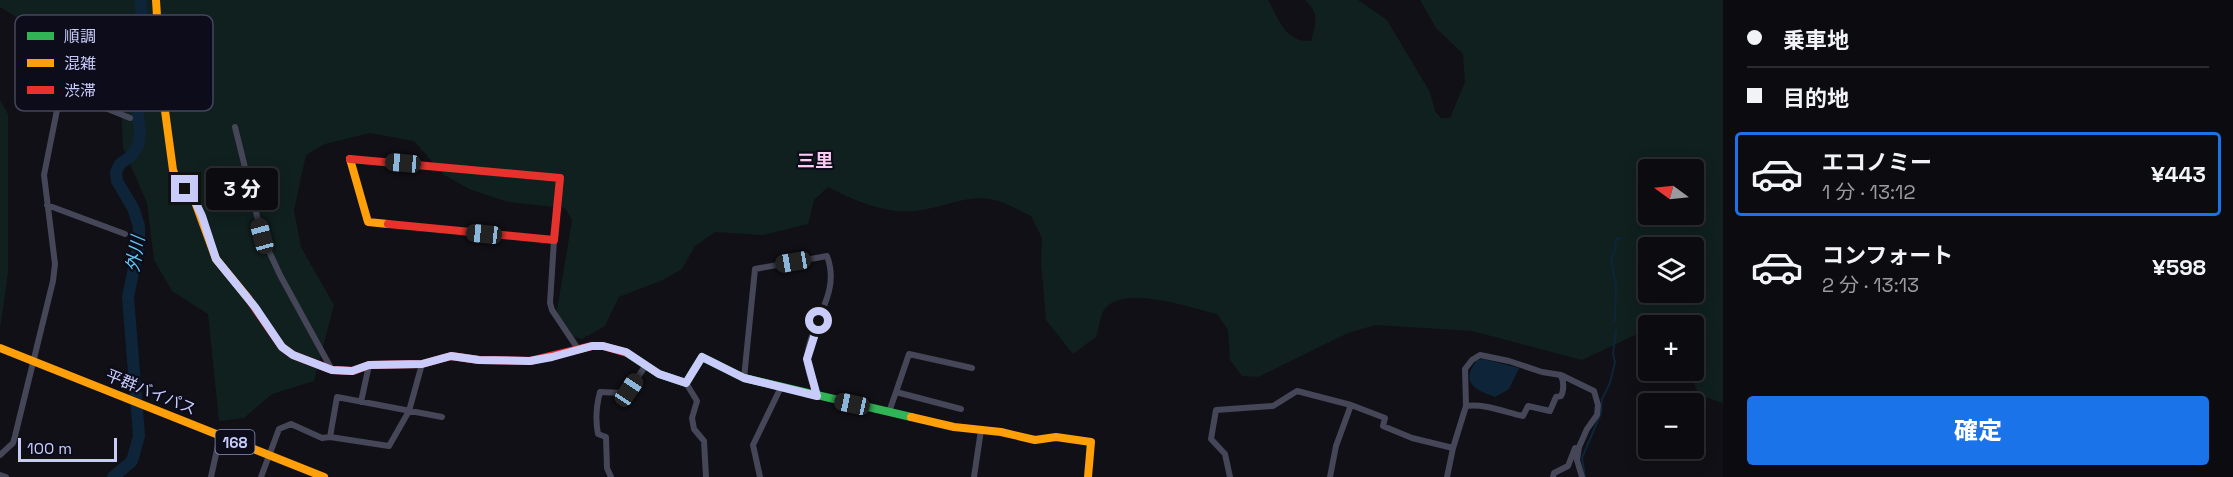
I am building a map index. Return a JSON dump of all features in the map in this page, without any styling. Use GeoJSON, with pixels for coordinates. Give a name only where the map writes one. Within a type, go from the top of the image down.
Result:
{"type":"FeatureCollection","features":[{"type":"Feature","properties":{"kind":"main road"},"geometry":{"type":"LineString","coordinates":[[156,0],[157,15]]}},
{"type":"Feature","properties":{"kind":"main road"},"geometry":{"type":"LineString","coordinates":[[165,111],[170,154],[176,178],[194,199],[216,259],[255,307],[282,347],[293,355],[332,370],[352,371],[369,365],[422,364],[451,356],[479,360],[530,361],[592,346],[603,346],[626,352],[659,374],[686,383],[702,357],[744,378],[954,427],[1001,432],[1035,440],[1056,437],[1091,442],[1088,477]]}},
{"type":"Feature","properties":{"kind":"main road"},"geometry":{"type":"LineString","coordinates":[[350,159],[560,178],[554,240],[368,222],[350,159]]}},
{"type":"Feature","properties":{"kind":"main road","name":"平群バイパス"},"geometry":{"type":"LineString","coordinates":[[0,348],[324,477]]}},
{"type":"Feature","properties":{"kind":"street"},"geometry":{"type":"LineString","coordinates":[[0,455],[13,443],[55,264],[44,175],[57,111]]}},
{"type":"Feature","properties":{"kind":"street"},"geometry":{"type":"LineString","coordinates":[[113,111],[130,118]]}},
{"type":"Feature","properties":{"kind":"street"},"geometry":{"type":"LineString","coordinates":[[235,127],[262,236],[280,275],[332,370]]}},
{"type":"Feature","properties":{"kind":"street"},"geometry":{"type":"LineString","coordinates":[[47,205],[125,234]]}},
{"type":"Feature","properties":{"kind":"street"},"geometry":{"type":"LineString","coordinates":[[554,240],[550,303],[552,310],[578,349]]}},
{"type":"Feature","properties":{"kind":"street"},"geometry":{"type":"LineString","coordinates":[[744,378],[755,269],[827,256],[831,282],[825,308],[807,359],[817,396]]}},
{"type":"Feature","properties":{"kind":"street"},"geometry":{"type":"LineString","coordinates":[[889,412],[909,354],[972,368]]}},
{"type":"Feature","properties":{"kind":"street"},"geometry":{"type":"LineString","coordinates":[[1447,477],[1466,406],[1465,369],[1472,360],[1480,355],[1561,375],[1594,391],[1598,405],[1597,415],[1587,429],[1579,447],[1577,460],[1582,477]]}},
{"type":"Feature","properties":{"kind":"street"},"geometry":{"type":"LineString","coordinates":[[261,477],[279,429],[291,424],[322,438],[330,437],[389,446],[409,411],[422,364]]}},
{"type":"Feature","properties":{"kind":"street"},"geometry":{"type":"LineString","coordinates":[[361,402],[369,365]]}},
{"type":"Feature","properties":{"kind":"street"},"geometry":{"type":"LineString","coordinates":[[611,477],[608,468],[606,437],[598,434],[596,422],[596,408],[600,392],[624,393],[646,365]]}},
{"type":"Feature","properties":{"kind":"street"},"geometry":{"type":"LineString","coordinates":[[1466,406],[1472,405],[1523,416],[1528,406],[1550,411],[1556,397],[1563,393],[1561,375]]}},
{"type":"Feature","properties":{"kind":"street"},"geometry":{"type":"LineString","coordinates":[[686,383],[697,401],[692,418],[694,429],[704,441],[706,477]]}},
{"type":"Feature","properties":{"kind":"street"},"geometry":{"type":"LineString","coordinates":[[760,477],[753,445],[781,387]]}},
{"type":"Feature","properties":{"kind":"street"},"geometry":{"type":"LineString","coordinates":[[1230,477],[1225,454],[1211,439],[1216,410],[1273,406],[1297,391],[1351,405],[1385,418],[1383,426],[1412,438],[1453,448]]}},
{"type":"Feature","properties":{"kind":"street"},"geometry":{"type":"LineString","coordinates":[[896,392],[962,409]]}},
{"type":"Feature","properties":{"kind":"street"},"geometry":{"type":"LineString","coordinates":[[330,437],[337,397],[442,417]]}},
{"type":"Feature","properties":{"kind":"street"},"geometry":{"type":"LineString","coordinates":[[1330,477],[1336,446],[1351,405]]}},
{"type":"Feature","properties":{"kind":"street"},"geometry":{"type":"LineString","coordinates":[[974,477],[981,430]]}},
{"type":"Feature","properties":{"kind":"street"},"geometry":{"type":"LineString","coordinates":[[210,477],[220,436]]}},
{"type":"Feature","properties":{"kind":"street"},"geometry":{"type":"LineString","coordinates":[[1552,477],[1554,473],[1568,466],[1575,448]]}},
{"type":"Feature","properties":{"kind":"street"},"geometry":{"type":"LineString","coordinates":[[0,475],[6,477]]}},
{"type":"Feature","properties":{"kind":"shaded area"},"geometry":{"type":"Polygon","coordinates":[[[0,0],[1268,0],[1289,34],[1302,41],[1311,41],[1316,19],[1313,10],[1305,0],[1358,0],[1387,20],[1430,92],[1435,111],[1441,118],[1450,118],[1465,82],[1463,54],[1436,28],[1420,0],[1723,0],[1723,403],[1704,397],[1704,393],[1698,393],[1693,381],[1704,381],[1704,315],[1638,315],[1638,334],[1582,360],[1472,331],[1376,325],[1348,333],[1258,377],[1242,376],[1230,360],[1228,330],[1217,314],[1158,300],[1126,298],[1113,302],[1104,310],[1096,337],[1073,354],[1046,320],[1041,264],[1042,238],[1031,216],[998,201],[977,198],[916,211],[893,210],[860,202],[828,187],[814,200],[808,224],[763,235],[715,232],[695,246],[682,269],[663,280],[619,297],[605,326],[582,339],[564,334],[557,310],[572,220],[565,208],[508,202],[469,189],[444,175],[414,141],[370,133],[325,144],[306,155],[294,210],[301,247],[334,305],[314,381],[272,394],[244,418],[219,421],[208,314],[172,291],[154,260],[147,203],[123,148],[121,111],[213,111],[213,15],[15,15],[0,7],[0,0]]]}},
{"type":"Feature","properties":{"kind":"shaded area"},"geometry":{"type":"Polygon","coordinates":[[[0,100],[8,114],[8,273],[0,329],[0,100]]]}},
{"type":"Feature","properties":{"kind":"water"},"geometry":{"type":"Polygon","coordinates":[[[1483,359],[1519,368],[1509,389],[1495,397],[1476,388],[1470,380],[1472,368],[1477,360],[1483,359]]]}},
{"type":"Feature","properties":{"kind":"waterway","name":"外川"},"geometry":{"type":"LineString","coordinates":[[140,0],[142,15]]}},
{"type":"Feature","properties":{"kind":"waterway","name":"外川"},"geometry":{"type":"LineString","coordinates":[[113,477],[132,461],[139,436],[128,297],[139,244],[139,226],[133,208],[117,181],[116,172],[120,164],[131,156],[138,146],[140,133],[137,111]]}},
{"type":"Feature","properties":{"kind":"waterway"},"geometry":{"type":"LineString","coordinates":[[1615,321],[1616,286],[1611,259],[1615,251],[1616,239],[1622,238]]}},
{"type":"Feature","properties":{"kind":"waterway"},"geometry":{"type":"LineString","coordinates":[[1585,477],[1582,458],[1601,413],[1602,399],[1610,383],[1615,362],[1613,354],[1616,330]]}},
{"type":"Feature","properties":{"kind":"traffic: fast"},"geometry":{"type":"LineString","coordinates":[[627,353],[659,374],[686,383],[702,357],[744,378],[911,417]]}},
{"type":"Feature","properties":{"kind":"traffic: slow"},"geometry":{"type":"LineString","coordinates":[[156,0],[157,15]]}},
{"type":"Feature","properties":{"kind":"traffic: slow"},"geometry":{"type":"LineString","coordinates":[[165,111],[176,178],[194,199],[216,259],[248,298]]}},
{"type":"Feature","properties":{"kind":"traffic: slow"},"geometry":{"type":"LineString","coordinates":[[350,159],[368,222],[388,224]]}},
{"type":"Feature","properties":{"kind":"traffic: slow"},"geometry":{"type":"LineString","coordinates":[[0,348],[324,477]]}},
{"type":"Feature","properties":{"kind":"traffic: slow"},"geometry":{"type":"LineString","coordinates":[[911,417],[954,427],[1001,432],[1035,440],[1056,437],[1091,442],[1088,477]]}},
{"type":"Feature","properties":{"kind":"traffic: jam"},"geometry":{"type":"LineString","coordinates":[[350,159],[560,178],[554,240],[388,224]]}},
{"type":"Feature","properties":{"kind":"traffic: jam"},"geometry":{"type":"LineString","coordinates":[[248,298],[282,347],[293,355],[332,370],[353,371],[369,365],[422,364],[451,356],[479,360],[530,361],[592,346],[603,346],[627,353]]}},
{"type":"Feature","properties":{"kind":"district","name":"三里"},"geometry":{"type":"Point","coordinates":[815,160]}},
{"type":"Feature","properties":{"kind":"route"},"geometry":{"type":"LineString","coordinates":[[185,189],[194,199],[202,216],[216,259],[255,307],[282,347],[293,355],[332,370],[352,371],[369,365],[422,364],[451,356],[479,360],[530,361],[592,346],[603,346],[626,352],[659,374],[686,383],[702,357],[744,378],[817,396],[807,359],[819,321]]}}]}
